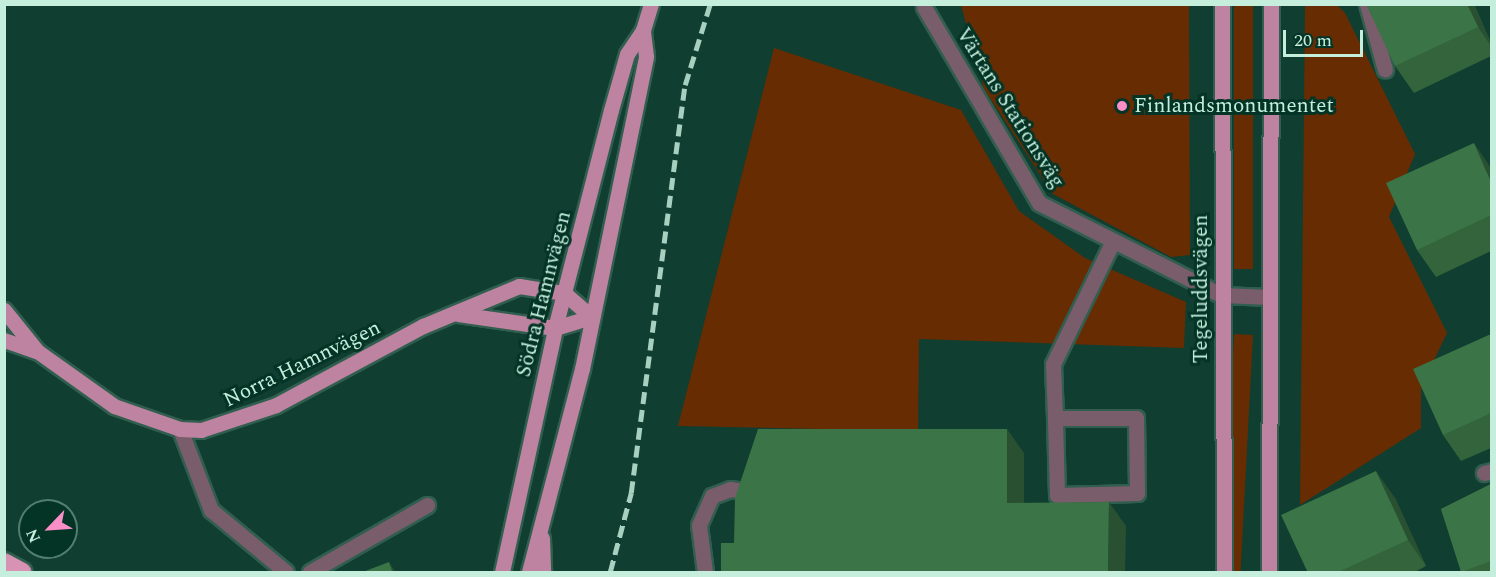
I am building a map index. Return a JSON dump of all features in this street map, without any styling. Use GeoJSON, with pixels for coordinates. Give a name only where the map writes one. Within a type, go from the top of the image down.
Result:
{"type":"FeatureCollection","features":[{"type":"Feature","properties":{"kind":"highway"},"geometry":{"type":"LineString","coordinates":[[4,562],[22,573]]}},
{"type":"Feature","properties":{"kind":"main road","name":"Södra Hamnvägen"},"geometry":{"type":"LineString","coordinates":[[502,573],[555,328],[621,74],[643,30],[651,4]]}},
{"type":"Feature","properties":{"kind":"main road","name":"Tegeluddsvägen"},"geometry":{"type":"LineString","coordinates":[[1222,4],[1221,295],[1224,573]]}},
{"type":"Feature","properties":{"kind":"main road"},"geometry":{"type":"LineString","coordinates":[[1269,573],[1271,4]]}},
{"type":"Feature","properties":{"kind":"main road","name":"Södra Hamnvägen"},"geometry":{"type":"LineString","coordinates":[[529,573],[592,317],[646,56],[643,30]]}},
{"type":"Feature","properties":{"kind":"main road","name":"Norra Hamnvägen"},"geometry":{"type":"LineString","coordinates":[[4,310],[37,351],[114,406],[180,429],[222,426],[276,405],[519,286],[564,292]]}},
{"type":"Feature","properties":{"kind":"main road"},"geometry":{"type":"LineString","coordinates":[[564,292],[592,317]]}},
{"type":"Feature","properties":{"kind":"main road"},"geometry":{"type":"LineString","coordinates":[[458,314],[555,328],[592,317]]}},
{"type":"Feature","properties":{"kind":"main road","name":"Norra Hamnvägen"},"geometry":{"type":"LineString","coordinates":[[4,340],[37,351]]}},
{"type":"Feature","properties":{"kind":"main road"},"geometry":{"type":"LineString","coordinates":[[540,526],[543,573]]}},
{"type":"Feature","properties":{"kind":"street"},"geometry":{"type":"LineString","coordinates":[[1368,4],[1385,70]]}},
{"type":"Feature","properties":{"kind":"street","name":"Värtans Stationsväg"},"geometry":{"type":"LineString","coordinates":[[924,7],[1039,202],[1221,295],[1270,297]]}},
{"type":"Feature","properties":{"kind":"street"},"geometry":{"type":"LineString","coordinates":[[1055,418],[1136,418],[1137,493],[1057,495],[1053,364],[1113,241]]}},
{"type":"Feature","properties":{"kind":"street"},"geometry":{"type":"LineString","coordinates":[[180,429],[211,510],[286,573]]}},
{"type":"Feature","properties":{"kind":"street"},"geometry":{"type":"LineString","coordinates":[[705,573],[699,525],[712,496],[730,489],[747,491]]}},
{"type":"Feature","properties":{"kind":"street"},"geometry":{"type":"LineString","coordinates":[[310,573],[427,505]]}},
{"type":"Feature","properties":{"kind":"shaded area"},"geometry":{"type":"Polygon","coordinates":[[[961,5],[1189,5],[1190,255],[1171,257],[1053,194],[984,89],[961,5]]]}},
{"type":"Feature","properties":{"kind":"shaded area"},"geometry":{"type":"Polygon","coordinates":[[[1234,5],[1253,5],[1253,269],[1234,269],[1234,5]]]}},
{"type":"Feature","properties":{"kind":"shaded area"},"geometry":{"type":"Polygon","coordinates":[[[1305,5],[1337,5],[1345,13],[1415,154],[1389,217],[1447,333],[1421,387],[1421,428],[1300,505],[1305,5]]]}},
{"type":"Feature","properties":{"kind":"shaded area"},"geometry":{"type":"Polygon","coordinates":[[[774,48],[961,110],[1019,211],[1085,258],[1186,302],[1184,348],[919,339],[918,431],[678,426],[774,48]]]}},
{"type":"Feature","properties":{"kind":"shaded area"},"geometry":{"type":"Polygon","coordinates":[[[1234,334],[1253,335],[1241,572],[1222,572],[1234,334]]]}},
{"type":"Feature","properties":{"kind":"building"},"geometry":{"type":"Polygon","coordinates":[[[1366,4],[1467,4],[1478,27],[1395,66],[1366,4]]]}},
{"type":"Feature","properties":{"kind":"building"},"geometry":{"type":"Polygon","coordinates":[[[1474,143],[1491,182],[1491,215],[1417,250],[1386,183],[1474,143]]]}},
{"type":"Feature","properties":{"kind":"building"},"geometry":{"type":"Polygon","coordinates":[[[1491,334],[1491,413],[1443,435],[1413,369],[1491,334]]]}},
{"type":"Feature","properties":{"kind":"building"},"geometry":{"type":"Polygon","coordinates":[[[758,429],[1007,429],[1007,503],[1109,502],[1108,573],[721,573],[721,543],[734,543],[735,498],[758,429]]]}},
{"type":"Feature","properties":{"kind":"building"},"geometry":{"type":"Polygon","coordinates":[[[1376,471],[1408,540],[1336,573],[1308,573],[1281,515],[1376,471]]]}},
{"type":"Feature","properties":{"kind":"building"},"geometry":{"type":"Polygon","coordinates":[[[1491,484],[1491,561],[1461,572],[1441,509],[1491,484]]]}},
{"type":"Feature","properties":{"kind":"building"},"geometry":{"type":"Polygon","coordinates":[[[389,562],[393,573],[360,573],[389,562]]]}},
{"type":"Feature","properties":{"kind":"railway"},"geometry":{"type":"LineString","coordinates":[[610,572],[631,493],[685,85],[710,4]]}},
{"type":"Feature","properties":{"kind":"place","name":"Finlandsmonumentet"},"geometry":{"type":"Point","coordinates":[1122,106]}}]}
